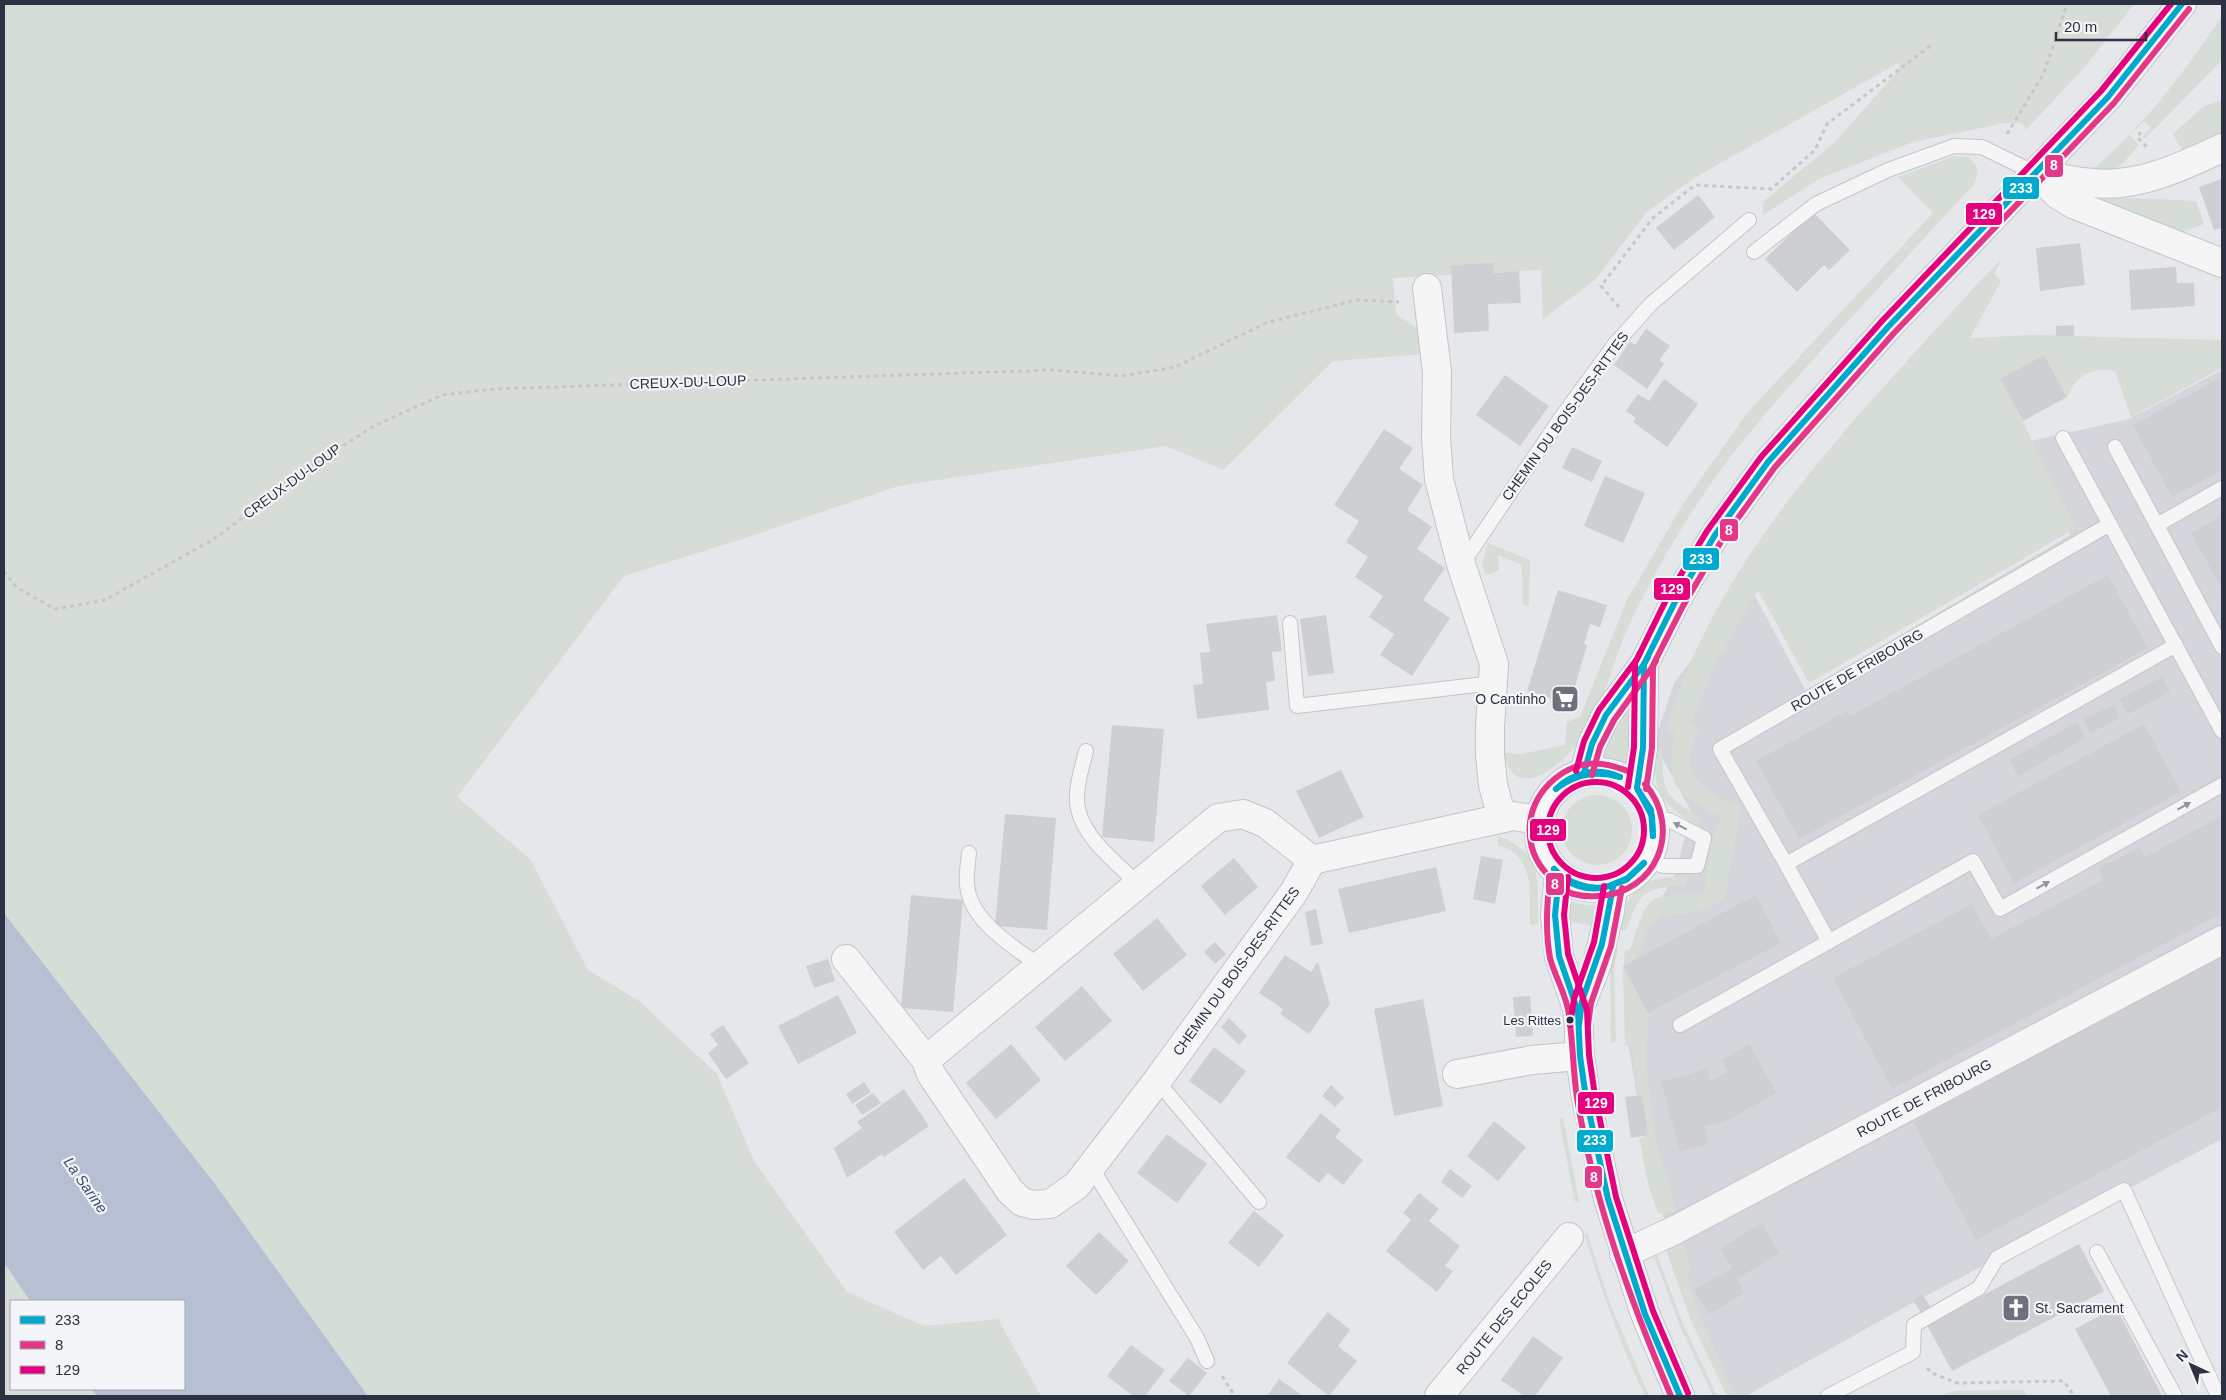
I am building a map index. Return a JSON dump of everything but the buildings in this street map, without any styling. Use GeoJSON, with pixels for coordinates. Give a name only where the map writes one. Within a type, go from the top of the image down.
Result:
{"type":"FeatureCollection","features":[{"type":"Feature","properties":{"kind":"main road"},"geometry":{"type":"LineString","coordinates":[[1584,773],[1592,744],[1606,715],[1644,664],[1675,602],[1715,535],[1768,462],[1888,327],[2037,174],[2108,97],[2182,4]]}},
{"type":"Feature","properties":{"kind":"main road"},"geometry":{"type":"LineString","coordinates":[[1637,788],[1643,748],[1644,664]]}},
{"type":"Feature","properties":{"kind":"main road"},"geometry":{"type":"LineString","coordinates":[[1584,773],[1614,774],[1637,788],[1647,801],[1654,817],[1655,830],[1652,849],[1646,861],[1633,875],[1613,887],[1584,888],[1559,876],[1548,863],[1541,849],[1538,834],[1539,820],[1544,805],[1552,793],[1567,780],[1584,773]]}},
{"type":"Feature","properties":{"kind":"main road"},"geometry":{"type":"LineString","coordinates":[[1559,876],[1556,915],[1559,956],[1578,1012],[1580,1056],[1586,1098],[1608,1199],[1624,1254],[1645,1314],[1680,1396]]}},
{"type":"Feature","properties":{"kind":"main road"},"geometry":{"type":"LineString","coordinates":[[1578,1012],[1597,964],[1610,911],[1613,887]]}},
{"type":"Feature","properties":{"kind":"street"},"geometry":{"type":"LineString","coordinates":[[2037,174],[2075,179],[2095,184],[2130,182],[2191,162],[2222,148]]}},
{"type":"Feature","properties":{"kind":"street"},"geometry":{"type":"LineString","coordinates":[[2037,174],[2058,195],[2073,204],[2222,263]]}},
{"type":"Feature","properties":{"kind":"street"},"geometry":{"type":"LineString","coordinates":[[1428,300],[1437,372],[1436,437],[1439,479],[1461,564],[1494,664],[1490,755],[1493,785],[1502,818]]}},
{"type":"Feature","properties":{"kind":"street"},"geometry":{"type":"LineString","coordinates":[[926,1060],[1218,818],[1243,814],[1265,823],[1312,860],[1513,816],[1539,820]]}},
{"type":"Feature","properties":{"kind":"street","name":"CHEMIN DU BOIS-DES-RITTES"},"geometry":{"type":"LineString","coordinates":[[846,959],[926,1060],[931,1074],[1010,1191],[1022,1202],[1034,1205],[1050,1204],[1077,1186],[1157,1081],[1294,892],[1312,860]]}},
{"type":"Feature","properties":{"kind":"street","name":"ROUTE DE FRIBOURG"},"geometry":{"type":"LineString","coordinates":[[1624,1254],[1677,1229],[2222,940]]}},
{"type":"Feature","properties":{"kind":"street"},"geometry":{"type":"LineString","coordinates":[[1457,1074],[1532,1060],[1580,1056]]}},
{"type":"Feature","properties":{"kind":"street","name":"ROUTE DES ECOLES"},"geometry":{"type":"LineString","coordinates":[[1439,1396],[1569,1237]]}},
{"type":"Feature","properties":{"kind":"lane"},"geometry":{"type":"LineString","coordinates":[[1754,252],[1816,204],[1888,170],[1954,146],[1982,147],[2037,174]]}},
{"type":"Feature","properties":{"kind":"lane","name":"CHEMIN DU BOIS-DES-RITTES"},"geometry":{"type":"LineString","coordinates":[[1461,564],[1560,419],[1633,323],[1651,304],[1749,220]]}},
{"type":"Feature","properties":{"kind":"lane"},"geometry":{"type":"LineString","coordinates":[[2062,438],[2222,731]]}},
{"type":"Feature","properties":{"kind":"lane"},"geometry":{"type":"LineString","coordinates":[[2115,447],[2157,525],[2218,627],[2222,647]]}},
{"type":"Feature","properties":{"kind":"lane"},"geometry":{"type":"LineString","coordinates":[[2157,525],[2222,488]]}},
{"type":"Feature","properties":{"kind":"lane","name":"ROUTE DE FRIBOURG"},"geometry":{"type":"LineString","coordinates":[[1829,942],[1720,749],[2110,524]]}},
{"type":"Feature","properties":{"kind":"lane"},"geometry":{"type":"LineString","coordinates":[[1290,623],[1297,706],[1493,683]]}},
{"type":"Feature","properties":{"kind":"lane"},"geometry":{"type":"LineString","coordinates":[[1786,864],[2176,645]]}},
{"type":"Feature","properties":{"kind":"lane"},"geometry":{"type":"LineString","coordinates":[[1086,751],[1080,781],[1078,808],[1088,832],[1138,884]]}},
{"type":"Feature","properties":{"kind":"lane"},"geometry":{"type":"LineString","coordinates":[[1680,1025],[1973,861],[2000,909],[2222,785]]}},
{"type":"Feature","properties":{"kind":"lane"},"geometry":{"type":"LineString","coordinates":[[1646,861],[1664,866],[1697,866],[1704,838],[1669,820],[1654,817]]}},
{"type":"Feature","properties":{"kind":"lane"},"geometry":{"type":"LineString","coordinates":[[969,853],[967,886],[976,911],[990,929],[1040,966]]}},
{"type":"Feature","properties":{"kind":"lane"},"geometry":{"type":"LineString","coordinates":[[1157,1081],[1259,1202]]}},
{"type":"Feature","properties":{"kind":"lane"},"geometry":{"type":"LineString","coordinates":[[1090,1167],[1197,1338],[1207,1361]]}},
{"type":"Feature","properties":{"kind":"lane"},"geometry":{"type":"LineString","coordinates":[[1828,1396],[1913,1352],[1914,1326],[1979,1288],[1997,1258],[2124,1190],[2218,1396]]}},
{"type":"Feature","properties":{"kind":"lane"},"geometry":{"type":"LineString","coordinates":[[2097,1252],[2175,1396]]}},
{"type":"Feature","properties":{"kind":"path"},"geometry":{"type":"LineString","coordinates":[[1994,153],[2044,73],[2068,4]]}},
{"type":"Feature","properties":{"kind":"path"},"geometry":{"type":"LineString","coordinates":[[1633,323],[1601,286],[1653,218],[1695,185],[1770,189],[1815,150],[1827,124],[1934,43]]}},
{"type":"Feature","properties":{"kind":"path"},"geometry":{"type":"LineString","coordinates":[[2141,132],[2137,136],[2148,148]]}},
{"type":"Feature","properties":{"kind":"path","name":"CREUX-DU-LOUP"},"geometry":{"type":"LineString","coordinates":[[4,571],[16,586],[54,609],[105,600],[214,539],[310,466],[372,427],[442,395],[494,389],[1042,370],[1122,376],[1175,367],[1266,323],[1356,300],[1401,302],[1428,300]]}},
{"type":"Feature","properties":{"kind":"path"},"geometry":{"type":"LineString","coordinates":[[1913,1352],[1932,1372],[1957,1383],[2064,1381],[2074,1396]]}},
{"type":"Feature","properties":{"kind":"shaded area"},"geometry":{"type":"Polygon","coordinates":[[[4,4],[2134,4],[2084,68],[2026,130],[2022,123],[2005,123],[1913,142],[1819,179],[1763,215],[1763,202],[1834,143],[1898,71],[1900,62],[1694,178],[1647,212],[1595,280],[1543,319],[1541,270],[1393,278],[1396,314],[1421,331],[1425,354],[1333,361],[1223,470],[1166,446],[898,486],[745,538],[624,576],[457,797],[530,859],[588,970],[639,1001],[717,1074],[754,1161],[847,1292],[924,1326],[998,1319],[1041,1396],[368,1396],[215,1184],[4,913],[4,4]]]}},
{"type":"Feature","properties":{"kind":"shaded area"},"geometry":{"type":"Polygon","coordinates":[[[2222,16],[2222,60],[2145,139],[2142,137],[2151,128],[2144,121],[2130,135],[2139,145],[2123,163],[2107,172],[2090,172],[2145,118],[2193,58],[2222,16]]]}},
{"type":"Feature","properties":{"kind":"shaded area"},"geometry":{"type":"Polygon","coordinates":[[[2222,100],[2222,138],[2185,155],[2173,134],[2203,107],[2222,100]]]}},
{"type":"Feature","properties":{"kind":"shaded area"},"geometry":{"type":"Polygon","coordinates":[[[1954,156],[1969,157],[1974,163],[1977,169],[1977,176],[1974,184],[1782,394],[1711,483],[1677,535],[1644,595],[1622,641],[1605,691],[1582,738],[1563,759],[1544,773],[1534,778],[1524,778],[1515,775],[1508,767],[1503,753],[1521,754],[1565,745],[1567,722],[1580,717],[1627,600],[1683,504],[1748,412],[1933,213],[1898,177],[1954,156]]]}},
{"type":"Feature","properties":{"kind":"shaded area"},"geometry":{"type":"Polygon","coordinates":[[[2109,197],[2196,201],[2204,224],[2178,234],[2093,203],[2109,197]]]}},
{"type":"Feature","properties":{"kind":"shaded area"},"geometry":{"type":"Polygon","coordinates":[[[2002,259],[1994,274],[2001,281],[1970,338],[2032,335],[2222,340],[2222,368],[2131,417],[2115,371],[2099,370],[2086,374],[2075,383],[2067,397],[2044,355],[2001,379],[2076,528],[1809,683],[1758,590],[1713,669],[1691,723],[1698,729],[1690,759],[1692,771],[1696,779],[1717,796],[1741,806],[1725,898],[1702,910],[1661,915],[1645,935],[1640,951],[1629,970],[1649,1008],[1646,1062],[1656,1140],[1676,1211],[1658,1213],[1649,1188],[1639,1138],[1645,1137],[1631,1047],[1625,1045],[1623,973],[1625,950],[1630,951],[1645,909],[1653,900],[1671,895],[1705,894],[1708,855],[1713,836],[1721,818],[1683,794],[1677,786],[1673,777],[1672,766],[1675,733],[1666,730],[1689,665],[1720,604],[1756,546],[1796,490],[1886,385],[2002,259]]]}},
{"type":"Feature","properties":{"kind":"shaded area"},"geometry":{"type":"Polygon","coordinates":[[[2222,370],[2222,1139],[1905,1307],[1746,1396],[1733,1396],[1698,1317],[1653,1187],[1627,1037],[1627,954],[1673,879],[1692,813],[1654,743],[1674,683],[1749,585],[1806,691],[2070,535],[2027,442],[2129,419],[2222,370]]]}},
{"type":"Feature","properties":{"kind":"shaded area"},"geometry":{"type":"Polygon","coordinates":[[[1488,543],[1530,560],[1529,606],[1523,605],[1522,565],[1498,555],[1499,570],[1491,574],[1485,574],[1482,565],[1488,543]]]}},
{"type":"Feature","properties":{"kind":"shaded area"},"geometry":{"type":"Polygon","coordinates":[[[1631,706],[1633,709],[1628,766],[1616,760],[1600,758],[1623,707],[1631,706]]]}},
{"type":"Feature","properties":{"kind":"shaded area"},"geometry":{"type":"Polygon","coordinates":[[[1655,748],[1663,749],[1663,774],[1667,791],[1679,804],[1701,817],[1697,826],[1674,810],[1661,794],[1655,775],[1655,748]]]}},
{"type":"Feature","properties":{"kind":"shaded area"},"geometry":{"type":"Polygon","coordinates":[[[1597,795],[1610,798],[1622,805],[1629,817],[1632,830],[1629,843],[1622,855],[1610,862],[1597,865],[1584,862],[1572,855],[1565,843],[1562,830],[1565,817],[1572,805],[1584,798],[1597,795]]]}},
{"type":"Feature","properties":{"kind":"shaded area"},"geometry":{"type":"Polygon","coordinates":[[[1498,836],[1513,843],[1531,861],[1537,882],[1538,924],[1530,925],[1528,877],[1525,867],[1510,850],[1498,845],[1498,836]]]}},
{"type":"Feature","properties":{"kind":"shaded area"},"geometry":{"type":"Polygon","coordinates":[[[1686,876],[1686,885],[1661,888],[1645,894],[1640,899],[1626,931],[1617,929],[1628,902],[1633,893],[1640,887],[1647,882],[1657,879],[1686,876]]]}},
{"type":"Feature","properties":{"kind":"shaded area"},"geometry":{"type":"Polygon","coordinates":[[[1570,901],[1584,905],[1599,905],[1596,926],[1570,922],[1568,904],[1570,901]]]}},
{"type":"Feature","properties":{"kind":"shaded area"},"geometry":{"type":"Polygon","coordinates":[[[1614,948],[1618,948],[1614,969],[1616,1041],[1611,1043],[1610,970],[1614,948]]]}},
{"type":"Feature","properties":{"kind":"shaded area"},"geometry":{"type":"Polygon","coordinates":[[[1559,1118],[1563,1118],[1579,1201],[1575,1202],[1559,1118]]]}},
{"type":"Feature","properties":{"kind":"shaded area"},"geometry":{"type":"Polygon","coordinates":[[[1584,1233],[1587,1233],[1608,1298],[1649,1396],[1645,1396],[1619,1336],[1584,1233]]]}},
{"type":"Feature","properties":{"kind":"shaded area"},"geometry":{"type":"Polygon","coordinates":[[[1683,1242],[1690,1265],[1688,1281],[1701,1318],[1735,1396],[1727,1396],[1691,1321],[1666,1250],[1683,1242]]]}},
{"type":"Feature","properties":{"kind":"shaded area"},"geometry":{"type":"Polygon","coordinates":[[[1657,1255],[1683,1324],[1717,1396],[1713,1396],[1680,1326],[1654,1256],[1657,1255]]]}},
{"type":"Feature","properties":{"kind":"shaded area"},"geometry":{"type":"Polygon","coordinates":[[[4,1264],[29,1300],[10,1300],[10,1390],[92,1390],[97,1396],[4,1396],[4,1264]]]}},
{"type":"Feature","properties":{"kind":"shaded area"},"geometry":{"type":"Polygon","coordinates":[[[2023,1390],[2027,1396],[1943,1396],[1953,1391],[2023,1390]]]}},
{"type":"Feature","properties":{"kind":"water","name":"La Sarine"},"geometry":{"type":"Polygon","coordinates":[[[4,913],[215,1184],[368,1396],[97,1396],[92,1390],[185,1390],[185,1300],[29,1300],[4,1263],[4,913]]]}},
{"type":"Feature","properties":{"kind":"transit line","name":"129"},"geometry":{"type":"LineString","coordinates":[[1576,771],[1584,741],[1599,710],[1637,659],[1667,598],[1707,531],[1761,457],[1882,321],[2101,91],[2171,4]]}},
{"type":"Feature","properties":{"kind":"transit line","name":"233"},"geometry":{"type":"LineString","coordinates":[[1584,773],[1592,744],[1606,715],[1644,664],[1675,602],[1715,535],[1768,462],[1888,327],[2108,97],[2182,4]]}},
{"type":"Feature","properties":{"kind":"transit line","name":"8"},"geometry":{"type":"LineString","coordinates":[[1592,775],[1600,747],[1614,720],[1651,669],[1683,606],[1722,540],[1775,467],[1894,333],[2114,103],[2189,9]]}},
{"type":"Feature","properties":{"kind":"transit line","name":"129"},"geometry":{"type":"LineString","coordinates":[[1628,787],[1634,747],[1635,663],[1640,653]]}},
{"type":"Feature","properties":{"kind":"transit line","name":"233"},"geometry":{"type":"LineString","coordinates":[[1637,788],[1643,748],[1644,664],[1648,657]]}},
{"type":"Feature","properties":{"kind":"transit line","name":"8"},"geometry":{"type":"LineString","coordinates":[[1646,789],[1652,748],[1653,666],[1656,661]]}},
{"type":"Feature","properties":{"kind":"transit line","name":"8"},"geometry":{"type":"LineString","coordinates":[[1628,771],[1602,764],[1589,764],[1577,767],[1555,779],[1538,798],[1530,822],[1531,844],[1535,857],[1557,886],[1576,894],[1597,896],[1618,892],[1635,884],[1649,872],[1658,856],[1662,839],[1662,820],[1656,802],[1645,784]]}},
{"type":"Feature","properties":{"kind":"transit line","name":"233"},"geometry":{"type":"LineString","coordinates":[[1556,789],[1570,779],[1586,773],[1603,772],[1620,777]]}},
{"type":"Feature","properties":{"kind":"transit line","name":"233"},"geometry":{"type":"LineString","coordinates":[[1556,789],[1571,780],[1586,775],[1603,774],[1620,777]]}},
{"type":"Feature","properties":{"kind":"transit line","name":"129"},"geometry":{"type":"LineString","coordinates":[[1596,782],[1614,785],[1630,796],[1641,812],[1644,830],[1641,848],[1630,864],[1614,875],[1596,878],[1578,875],[1562,864],[1551,848],[1548,830],[1551,812],[1562,796],[1578,785],[1596,782]]}},
{"type":"Feature","properties":{"kind":"transit line","name":"233"},"geometry":{"type":"LineString","coordinates":[[1638,790],[1651,810],[1653,836]]}},
{"type":"Feature","properties":{"kind":"transit line","name":"233"},"geometry":{"type":"LineString","coordinates":[[1638,790],[1652,816],[1653,836]]}},
{"type":"Feature","properties":{"kind":"transit line","name":"233"},"geometry":{"type":"LineString","coordinates":[[1609,886],[1628,878],[1644,863]]}},
{"type":"Feature","properties":{"kind":"transit line","name":"233"},"geometry":{"type":"LineString","coordinates":[[1609,886],[1626,880],[1644,863]]}},
{"type":"Feature","properties":{"kind":"transit line","name":"233"},"geometry":{"type":"LineString","coordinates":[[1554,869],[1559,874],[1580,885],[1595,888],[1609,886]]}},
{"type":"Feature","properties":{"kind":"transit line","name":"233"},"geometry":{"type":"LineString","coordinates":[[1554,869],[1559,875],[1579,886],[1594,889],[1609,886]]}},
{"type":"Feature","properties":{"kind":"transit line","name":"8"},"geometry":{"type":"LineString","coordinates":[[1550,875],[1547,916],[1548,948],[1552,965],[1568,1008],[1577,1098],[1593,1175],[1628,1287],[1671,1396]]}},
{"type":"Feature","properties":{"kind":"transit line","name":"233"},"geometry":{"type":"LineString","coordinates":[[1559,876],[1555,915],[1559,956],[1578,1012],[1580,1056],[1586,1098],[1608,1199],[1645,1314],[1680,1396]]}},
{"type":"Feature","properties":{"kind":"transit line","name":"129"},"geometry":{"type":"LineString","coordinates":[[1568,877],[1564,915],[1568,954],[1587,1010],[1589,1055],[1595,1096],[1616,1197],[1653,1311],[1688,1393]]}},
{"type":"Feature","properties":{"kind":"transit line","name":"129"},"geometry":{"type":"LineString","coordinates":[[1570,1025],[1574,999],[1594,942],[1604,886]]}},
{"type":"Feature","properties":{"kind":"transit line","name":"233"},"geometry":{"type":"LineString","coordinates":[[1579,1025],[1582,1001],[1602,944],[1613,887]]}},
{"type":"Feature","properties":{"kind":"transit line","name":"8"},"geometry":{"type":"LineString","coordinates":[[1588,1025],[1591,1003],[1611,946],[1622,888]]}},
{"type":"Feature","properties":{"kind":"place","name":"O Cantinho"},"geometry":{"type":"Point","coordinates":[1565,699]}},
{"type":"Feature","properties":{"kind":"place","name":"Les Rittes"},"geometry":{"type":"Point","coordinates":[1570,1020]}},
{"type":"Feature","properties":{"kind":"place","name":"St. Sacrament"},"geometry":{"type":"Point","coordinates":[2016,1308]}}]}
